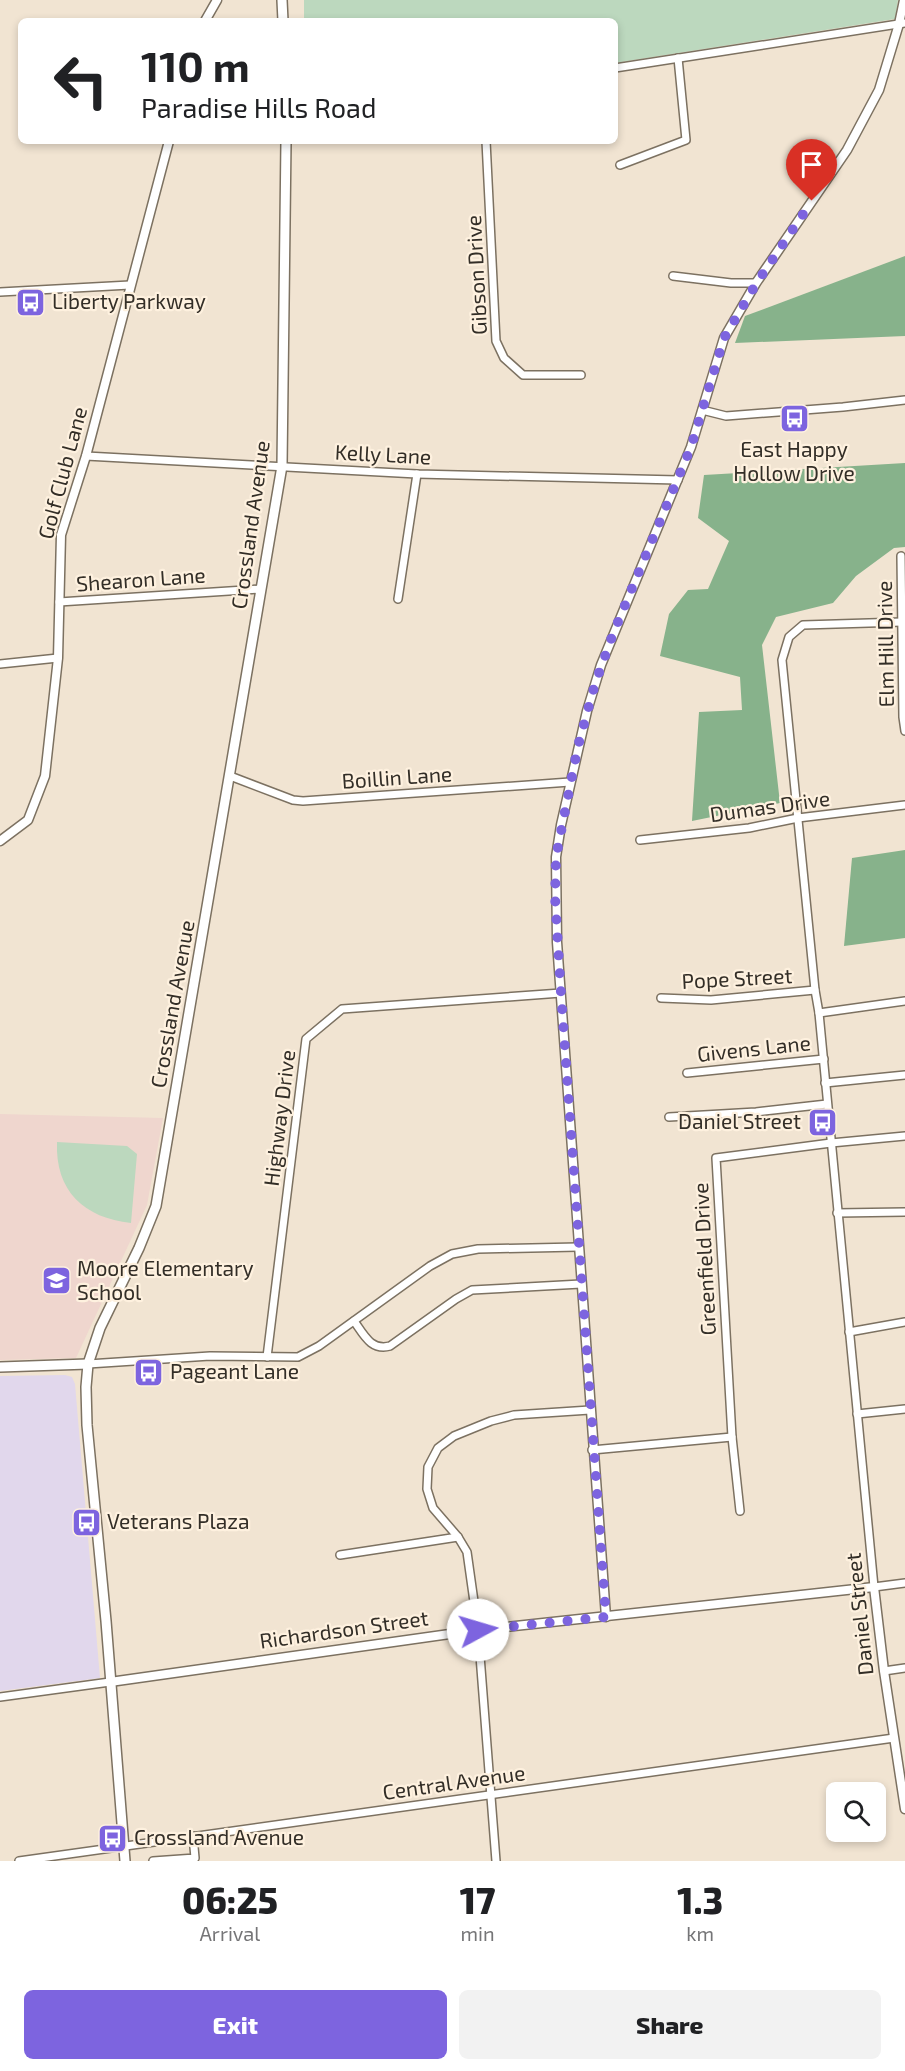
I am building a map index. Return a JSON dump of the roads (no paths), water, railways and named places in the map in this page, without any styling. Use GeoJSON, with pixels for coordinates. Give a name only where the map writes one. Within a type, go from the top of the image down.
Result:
{"type":"FeatureCollection","features":[{"type":"Feature","properties":{"kind":"main road"},"geometry":{"type":"LineString","coordinates":[[282,0],[283,18]]}},
{"type":"Feature","properties":{"kind":"main road","name":"Crossland Avenue"},"geometry":{"type":"LineString","coordinates":[[124,1861],[86,1413],[88,1364],[100,1328],[139,1248],[156,1206],[282,466],[286,144]]}},
{"type":"Feature","properties":{"kind":"main road"},"geometry":{"type":"LineString","coordinates":[[0,1367],[88,1364]]}},
{"type":"Feature","properties":{"kind":"street"},"geometry":{"type":"LineString","coordinates":[[207,18],[217,0]]}},
{"type":"Feature","properties":{"kind":"street"},"geometry":{"type":"LineString","coordinates":[[606,1617],[592,1450],[561,993],[555,897],[556,857],[570,782],[601,665],[678,480],[724,338],[756,284],[847,150],[879,90],[902,23],[904,0]]}},
{"type":"Feature","properties":{"kind":"street"},"geometry":{"type":"LineString","coordinates":[[618,68],[902,23]]}},
{"type":"Feature","properties":{"kind":"street"},"geometry":{"type":"LineString","coordinates":[[620,165],[686,140],[678,58]]}},
{"type":"Feature","properties":{"kind":"street","name":"Golf Club Lane"},"geometry":{"type":"LineString","coordinates":[[0,841],[28,819],[45,776],[58,658],[61,535],[86,456],[168,144]]}},
{"type":"Feature","properties":{"kind":"street","name":"Gibson Drive"},"geometry":{"type":"LineString","coordinates":[[486,144],[496,341],[504,358],[523,375],[581,375]]}},
{"type":"Feature","properties":{"kind":"street"},"geometry":{"type":"LineString","coordinates":[[673,276],[756,284]]}},
{"type":"Feature","properties":{"kind":"street"},"geometry":{"type":"LineString","coordinates":[[0,292],[130,285]]}},
{"type":"Feature","properties":{"kind":"street"},"geometry":{"type":"LineString","coordinates":[[702,410],[726,416],[905,400]]}},
{"type":"Feature","properties":{"kind":"street","name":"Kelly Lane"},"geometry":{"type":"LineString","coordinates":[[86,456],[417,474],[678,480]]}},
{"type":"Feature","properties":{"kind":"street"},"geometry":{"type":"LineString","coordinates":[[398,599],[417,474]]}},
{"type":"Feature","properties":{"kind":"street","name":"Elm Hill Drive"},"geometry":{"type":"LineString","coordinates":[[901,556],[905,731]]}},
{"type":"Feature","properties":{"kind":"street","name":"Shearon Lane"},"geometry":{"type":"LineString","coordinates":[[59,602],[261,589]]}},
{"type":"Feature","properties":{"kind":"street","name":"Daniel Street"},"geometry":{"type":"LineString","coordinates":[[902,622],[803,625],[789,637],[782,660],[824,1059],[874,1587],[905,1809]]}},
{"type":"Feature","properties":{"kind":"street"},"geometry":{"type":"LineString","coordinates":[[0,664],[58,658]]}},
{"type":"Feature","properties":{"kind":"street","name":"Boillin Lane"},"geometry":{"type":"LineString","coordinates":[[230,776],[293,800],[303,801],[570,782]]}},
{"type":"Feature","properties":{"kind":"street","name":"Dumas Drive"},"geometry":{"type":"LineString","coordinates":[[640,840],[749,828],[798,818],[905,805]]}},
{"type":"Feature","properties":{"kind":"street","name":"Pope Street"},"geometry":{"type":"LineString","coordinates":[[661,998],[711,1000],[815,990]]}},
{"type":"Feature","properties":{"kind":"street","name":"Highway Drive"},"geometry":{"type":"LineString","coordinates":[[267,1357],[306,1039],[342,1009],[561,993]]}},
{"type":"Feature","properties":{"kind":"street"},"geometry":{"type":"LineString","coordinates":[[819,1013],[905,1001]]}},
{"type":"Feature","properties":{"kind":"street","name":"Givens Lane"},"geometry":{"type":"LineString","coordinates":[[687,1073],[824,1059]]}},
{"type":"Feature","properties":{"kind":"street"},"geometry":{"type":"LineString","coordinates":[[825,1083],[905,1075]]}},
{"type":"Feature","properties":{"kind":"street"},"geometry":{"type":"LineString","coordinates":[[669,1117],[756,1112],[827,1104]]}},
{"type":"Feature","properties":{"kind":"street"},"geometry":{"type":"LineString","coordinates":[[831,1143],[905,1136]]}},
{"type":"Feature","properties":{"kind":"street","name":"Greenfield Drive"},"geometry":{"type":"LineString","coordinates":[[740,1511],[732,1437],[716,1158],[831,1143]]}},
{"type":"Feature","properties":{"kind":"street"},"geometry":{"type":"LineString","coordinates":[[837,1214],[905,1212]]}},
{"type":"Feature","properties":{"kind":"street"},"geometry":{"type":"LineString","coordinates":[[88,1364],[210,1356],[285,1358],[303,1355],[430,1266],[452,1254],[478,1249],[578,1246]]}},
{"type":"Feature","properties":{"kind":"street"},"geometry":{"type":"LineString","coordinates":[[354,1321],[369,1343],[382,1348],[390,1346],[472,1290],[581,1284]]}},
{"type":"Feature","properties":{"kind":"street"},"geometry":{"type":"LineString","coordinates":[[849,1332],[905,1322]]}},
{"type":"Feature","properties":{"kind":"street"},"geometry":{"type":"LineString","coordinates":[[857,1414],[905,1409]]}},
{"type":"Feature","properties":{"kind":"street"},"geometry":{"type":"LineString","coordinates":[[496,1861],[478,1630],[466,1552],[458,1537],[433,1508],[427,1490],[428,1467],[438,1449],[454,1436],[514,1415],[590,1410]]}},
{"type":"Feature","properties":{"kind":"street"},"geometry":{"type":"LineString","coordinates":[[592,1450],[732,1437]]}},
{"type":"Feature","properties":{"kind":"street"},"geometry":{"type":"LineString","coordinates":[[340,1555],[458,1537]]}},
{"type":"Feature","properties":{"kind":"street","name":"Richardson Street"},"geometry":{"type":"LineString","coordinates":[[110,1682],[478,1630],[905,1583]]}},
{"type":"Feature","properties":{"kind":"street"},"geometry":{"type":"LineString","coordinates":[[884,1671],[905,1668]]}},
{"type":"Feature","properties":{"kind":"street"},"geometry":{"type":"LineString","coordinates":[[0,1697],[110,1682]]}},
{"type":"Feature","properties":{"kind":"street","name":"Central Avenue"},"geometry":{"type":"LineString","coordinates":[[19,1861],[894,1738]]}},
{"type":"Feature","properties":{"kind":"street"},"geometry":{"type":"LineString","coordinates":[[153,1861],[195,1858],[193,1836]]}},
{"type":"Feature","properties":{"kind":"place","name":"Liberty Parkway"},"geometry":{"type":"Point","coordinates":[31,302]}},
{"type":"Feature","properties":{"kind":"place","name":"East Happy Hollow Drive"},"geometry":{"type":"Point","coordinates":[794,419]}},
{"type":"Feature","properties":{"kind":"place","name":"Daniel Street"},"geometry":{"type":"Point","coordinates":[822,1122]}},
{"type":"Feature","properties":{"kind":"place","name":"Moore Elementary School"},"geometry":{"type":"Point","coordinates":[56,1281]}},
{"type":"Feature","properties":{"kind":"place","name":"Pageant Lane"},"geometry":{"type":"Point","coordinates":[149,1372]}},
{"type":"Feature","properties":{"kind":"place","name":"Veterans Plaza"},"geometry":{"type":"Point","coordinates":[86,1522]}},
{"type":"Feature","properties":{"kind":"place","name":"Crossland Avenue"},"geometry":{"type":"Point","coordinates":[113,1838]}}]}
